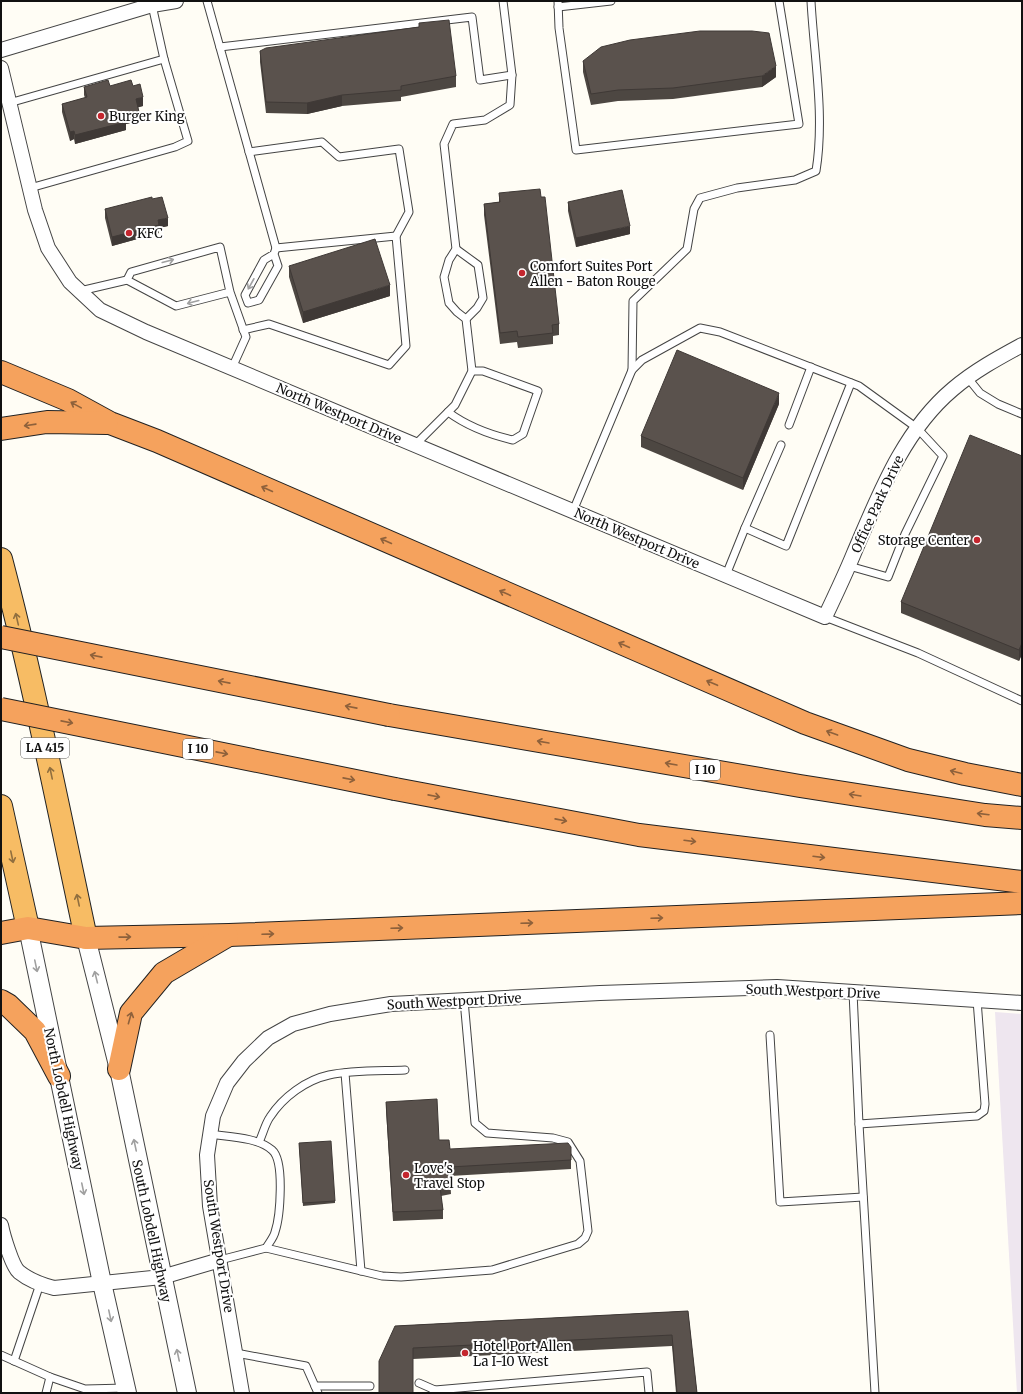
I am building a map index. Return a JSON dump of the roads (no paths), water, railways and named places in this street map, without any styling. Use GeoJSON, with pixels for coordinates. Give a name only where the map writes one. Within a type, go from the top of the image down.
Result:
{"type":"FeatureCollection","features":[{"type":"Feature","properties":{"kind":"highway"},"geometry":{"type":"LineString","coordinates":[[1,372],[68,400],[110,423],[157,440],[805,723],[908,760],[965,774],[1022,785]]}},
{"type":"Feature","properties":{"kind":"highway"},"geometry":{"type":"LineString","coordinates":[[1,428],[47,422],[110,423]]}},
{"type":"Feature","properties":{"kind":"highway","name":"LA 415"},"geometry":{"type":"LineString","coordinates":[[1,559],[29,671],[86,938]]}},
{"type":"Feature","properties":{"kind":"highway","name":"I 10"},"geometry":{"type":"LineString","coordinates":[[1,637],[389,715],[800,786],[985,815],[1022,818]]}},
{"type":"Feature","properties":{"kind":"highway","name":"I 10"},"geometry":{"type":"LineString","coordinates":[[1,709],[639,835],[1022,882]]}},
{"type":"Feature","properties":{"kind":"highway","name":"North Lobdell Highway"},"geometry":{"type":"LineString","coordinates":[[1,806],[28,928]]}},
{"type":"Feature","properties":{"kind":"highway"},"geometry":{"type":"LineString","coordinates":[[1,933],[28,928],[86,938],[229,935],[1022,903]]}},
{"type":"Feature","properties":{"kind":"highway"},"geometry":{"type":"LineString","coordinates":[[119,1069],[130,1013],[164,973],[229,935]]}},
{"type":"Feature","properties":{"kind":"highway"},"geometry":{"type":"LineString","coordinates":[[1,1001],[8,1005],[35,1032],[59,1076]]}},
{"type":"Feature","properties":{"kind":"street"},"geometry":{"type":"LineString","coordinates":[[1,50],[152,5],[176,1]]}},
{"type":"Feature","properties":{"kind":"street","name":"North Westport Drive"},"geometry":{"type":"LineString","coordinates":[[1,68],[35,210],[48,248],[70,282],[100,310],[146,332],[825,617]]}},
{"type":"Feature","properties":{"kind":"street","name":"Office Park Drive"},"geometry":{"type":"LineString","coordinates":[[825,617],[894,462],[917,428],[934,407],[967,377],[988,363],[1022,345]]}},
{"type":"Feature","properties":{"kind":"street","name":"North Lobdell Highway"},"geometry":{"type":"LineString","coordinates":[[28,928],[102,1283],[127,1390]]}},
{"type":"Feature","properties":{"kind":"street","name":"LA 415"},"geometry":{"type":"LineString","coordinates":[[86,938],[119,1069]]}},
{"type":"Feature","properties":{"kind":"street","name":"South Westport Drive"},"geometry":{"type":"LineString","coordinates":[[242,1393],[210,1206],[207,1156],[210,1134],[213,1116],[227,1083],[244,1061],[268,1038],[293,1024],[330,1014],[391,1004],[600,993],[777,987],[1022,1003]]}},
{"type":"Feature","properties":{"kind":"street","name":"South Lobdell Highway"},"geometry":{"type":"LineString","coordinates":[[119,1069],[187,1393]]}},
{"type":"Feature","properties":{"kind":"street"},"geometry":{"type":"LineString","coordinates":[[1,1225],[6,1244],[18,1271],[40,1284],[54,1288],[162,1277],[220,1260]]}},
{"type":"Feature","properties":{"kind":"lane"},"geometry":{"type":"LineString","coordinates":[[207,1],[249,152],[278,266],[259,300],[248,302],[238,315]]}},
{"type":"Feature","properties":{"kind":"lane"},"geometry":{"type":"LineString","coordinates":[[414,445],[455,405],[472,371],[466,319],[457,312],[449,302],[444,277],[449,260],[456,249],[444,144],[453,124],[485,120],[510,105],[512,75],[503,1]]}},
{"type":"Feature","properties":{"kind":"lane"},"geometry":{"type":"LineString","coordinates":[[611,1],[558,4],[576,150],[799,124],[779,1]]}},
{"type":"Feature","properties":{"kind":"lane"},"geometry":{"type":"LineString","coordinates":[[573,511],[632,370],[634,301],[687,249],[694,209],[700,198],[737,188],[795,180],[816,171],[819,153],[820,110],[811,1]]}},
{"type":"Feature","properties":{"kind":"lane"},"geometry":{"type":"LineString","coordinates":[[30,188],[175,147],[188,141],[164,59],[152,5]]}},
{"type":"Feature","properties":{"kind":"lane"},"geometry":{"type":"LineString","coordinates":[[220,47],[472,17],[480,80],[512,75]]}},
{"type":"Feature","properties":{"kind":"lane"},"geometry":{"type":"LineString","coordinates":[[9,103],[164,59]]}},
{"type":"Feature","properties":{"kind":"lane"},"geometry":{"type":"LineString","coordinates":[[243,330],[269,324],[389,365],[406,346],[396,236],[410,212],[399,149],[339,157],[322,142],[249,152]]}},
{"type":"Feature","properties":{"kind":"lane"},"geometry":{"type":"LineString","coordinates":[[248,302],[245,295],[251,283],[264,260],[275,251],[396,236]]}},
{"type":"Feature","properties":{"kind":"lane"},"geometry":{"type":"LineString","coordinates":[[127,280],[131,272],[220,247],[230,292],[246,336],[232,368]]}},
{"type":"Feature","properties":{"kind":"lane"},"geometry":{"type":"LineString","coordinates":[[456,249],[478,265],[483,298],[477,308],[466,319]]}},
{"type":"Feature","properties":{"kind":"lane"},"geometry":{"type":"LineString","coordinates":[[80,291],[127,280],[176,306],[230,292]]}},
{"type":"Feature","properties":{"kind":"lane"},"geometry":{"type":"LineString","coordinates":[[632,370],[642,360],[700,328],[720,332],[860,386],[917,428],[943,456],[905,534],[888,577],[849,566]]}},
{"type":"Feature","properties":{"kind":"lane"},"geometry":{"type":"LineString","coordinates":[[789,425],[811,367]]}},
{"type":"Feature","properties":{"kind":"lane"},"geometry":{"type":"LineString","coordinates":[[448,412],[460,420],[502,438],[513,440],[523,434],[538,391],[483,371],[472,371]]}},
{"type":"Feature","properties":{"kind":"lane"},"geometry":{"type":"LineString","coordinates":[[967,377],[980,393],[998,404],[1022,414]]}},
{"type":"Feature","properties":{"kind":"lane"},"geometry":{"type":"LineString","coordinates":[[745,528],[786,546],[851,383]]}},
{"type":"Feature","properties":{"kind":"lane"},"geometry":{"type":"LineString","coordinates":[[726,575],[781,445]]}},
{"type":"Feature","properties":{"kind":"lane"},"geometry":{"type":"LineString","coordinates":[[825,617],[918,653],[1022,701]]}},
{"type":"Feature","properties":{"kind":"lane"},"geometry":{"type":"LineString","coordinates":[[853,992],[863,1197],[875,1393]]}},
{"type":"Feature","properties":{"kind":"lane"},"geometry":{"type":"LineString","coordinates":[[220,1260],[266,1248],[382,1276],[401,1277],[492,1270],[578,1244],[585,1238],[588,1232],[580,1161],[568,1142],[554,1138],[487,1133],[475,1123],[464,1000]]}},
{"type":"Feature","properties":{"kind":"lane"},"geometry":{"type":"LineString","coordinates":[[859,1124],[977,1116],[984,1111],[985,1104],[977,1000]]}},
{"type":"Feature","properties":{"kind":"lane"},"geometry":{"type":"LineString","coordinates":[[770,1035],[780,1202],[863,1197]]}},
{"type":"Feature","properties":{"kind":"lane"},"geometry":{"type":"LineString","coordinates":[[259,1142],[270,1118],[279,1105],[306,1084],[328,1075],[405,1070]]}},
{"type":"Feature","properties":{"kind":"lane"},"geometry":{"type":"LineString","coordinates":[[345,1073],[361,1271]]}},
{"type":"Feature","properties":{"kind":"lane"},"geometry":{"type":"LineString","coordinates":[[210,1134],[259,1142],[274,1151],[278,1162],[280,1178],[279,1212],[275,1233],[266,1248]]}},
{"type":"Feature","properties":{"kind":"lane"},"geometry":{"type":"LineString","coordinates":[[14,1361],[40,1284]]}},
{"type":"Feature","properties":{"kind":"lane"},"geometry":{"type":"LineString","coordinates":[[236,1353],[306,1366],[318,1393]]}},
{"type":"Feature","properties":{"kind":"lane"},"geometry":{"type":"LineString","coordinates":[[1,1355],[50,1377],[85,1389],[127,1390]]}},
{"type":"Feature","properties":{"kind":"lane"},"geometry":{"type":"LineString","coordinates":[[419,1383],[434,1392],[647,1372],[649,1393]]}},
{"type":"Feature","properties":{"kind":"lane"},"geometry":{"type":"LineString","coordinates":[[46,1393],[50,1377]]}},
{"type":"Feature","properties":{"kind":"lane"},"geometry":{"type":"LineString","coordinates":[[315,1386],[370,1386]]}},
{"type":"Feature","properties":{"kind":"place","name":"Burger King"},"geometry":{"type":"Point","coordinates":[101,116]}},
{"type":"Feature","properties":{"kind":"place","name":"KFC"},"geometry":{"type":"Point","coordinates":[129,233]}},
{"type":"Feature","properties":{"kind":"place","name":"Comfort Suites Port Allen - Baton Rouge"},"geometry":{"type":"Point","coordinates":[522,273]}},
{"type":"Feature","properties":{"kind":"place","name":"Storage Center"},"geometry":{"type":"Point","coordinates":[977,540]}},
{"type":"Feature","properties":{"kind":"place","name":"Love's Travel Stop"},"geometry":{"type":"Point","coordinates":[406,1175]}},
{"type":"Feature","properties":{"kind":"place","name":"Hotel Port Allen La I-10 West"},"geometry":{"type":"Point","coordinates":[465,1353]}}]}
